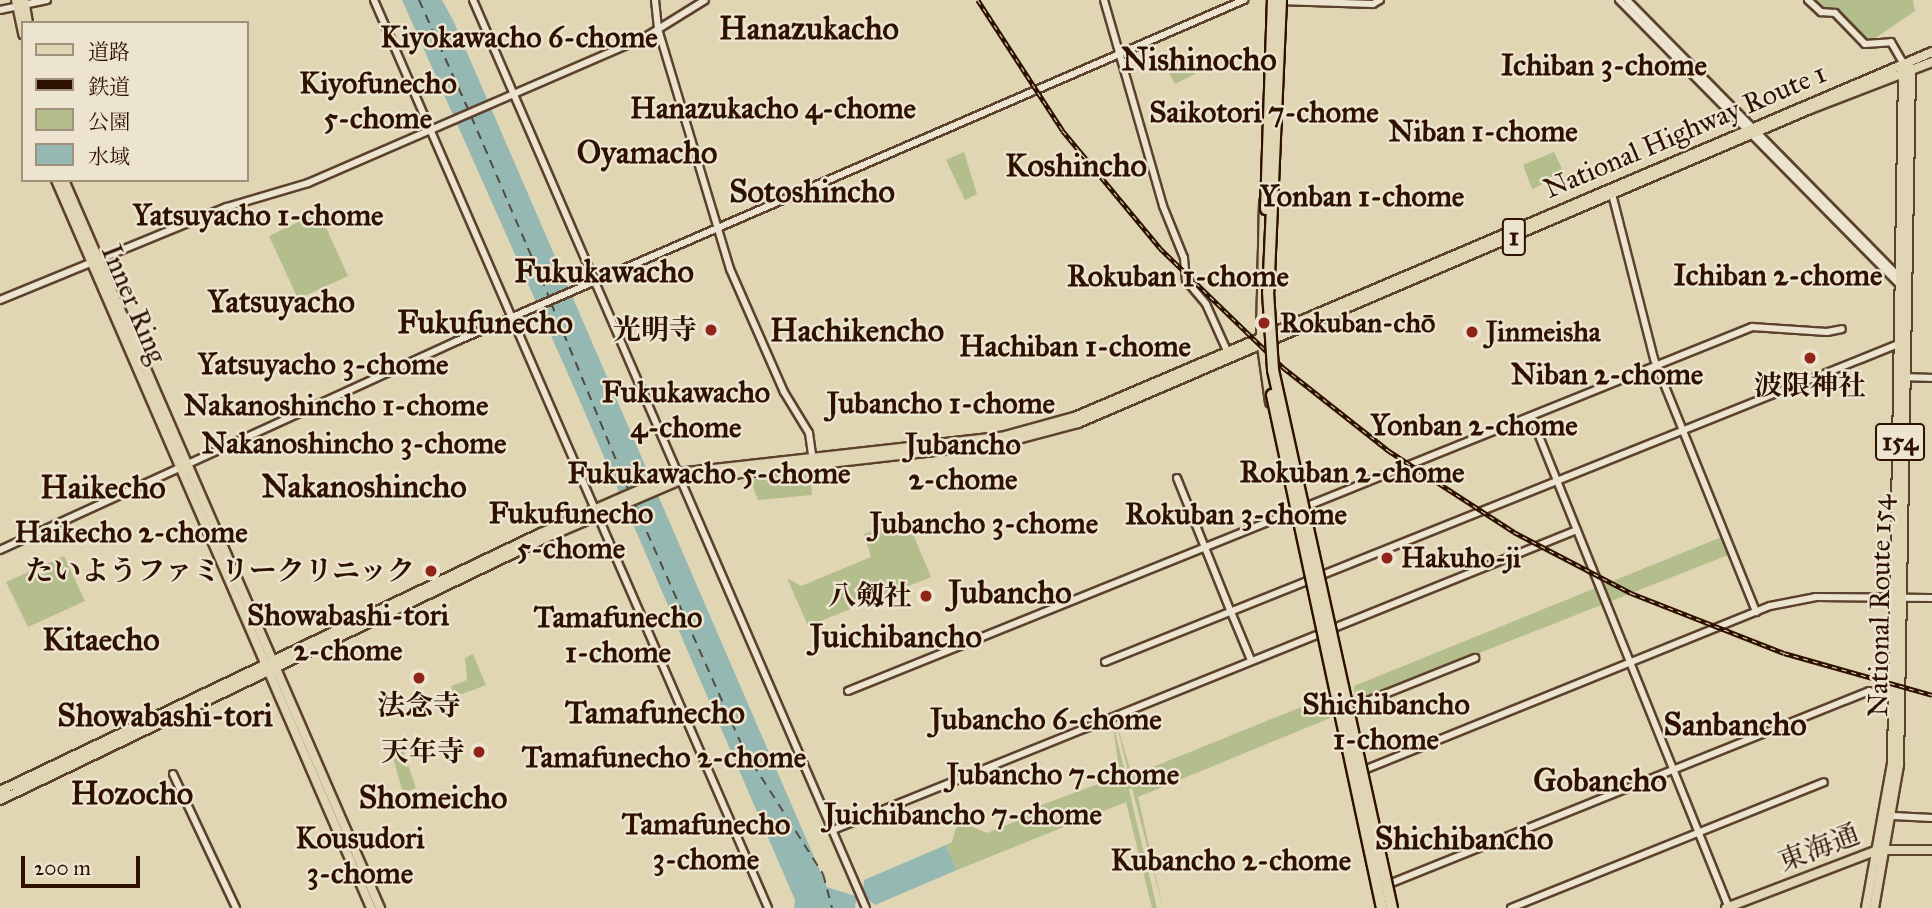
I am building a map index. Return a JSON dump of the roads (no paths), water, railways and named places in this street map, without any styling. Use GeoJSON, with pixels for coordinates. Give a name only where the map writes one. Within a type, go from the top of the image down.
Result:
{"type":"FeatureCollection","features":[{"type":"Feature","properties":{"kind":"highway"},"geometry":{"type":"LineString","coordinates":[[1272,105],[1277,0]]}},
{"type":"Feature","properties":{"kind":"highway"},"geometry":{"type":"LineString","coordinates":[[1277,0],[1270,345],[1393,908]]}},
{"type":"Feature","properties":{"kind":"highway"},"geometry":{"type":"LineString","coordinates":[[1277,0],[1264,344],[1380,905]]}},
{"type":"Feature","properties":{"kind":"highway"},"geometry":{"type":"LineString","coordinates":[[1283,430],[1343,683]]}},
{"type":"Feature","properties":{"kind":"highway"},"geometry":{"type":"LineString","coordinates":[[1350,736],[1379,871],[1380,905]]}},
{"type":"Feature","properties":{"kind":"main road"},"geometry":{"type":"LineString","coordinates":[[1277,0],[1272,338],[1393,908]]}},
{"type":"Feature","properties":{"kind":"main road"},"geometry":{"type":"LineString","coordinates":[[1277,0],[1261,343],[1307,581],[1380,905]]}},
{"type":"Feature","properties":{"kind":"main road"},"geometry":{"type":"LineString","coordinates":[[21,4],[27,21]]}},
{"type":"Feature","properties":{"kind":"main road","name":"National Highway Route 1"},"geometry":{"type":"LineString","coordinates":[[596,512],[679,477],[1036,436],[1120,408],[1272,338],[1751,131],[1931,58]]}},
{"type":"Feature","properties":{"kind":"main road","name":"National Route 154"},"geometry":{"type":"LineString","coordinates":[[1866,908],[1893,816],[1899,765],[1906,342],[1905,68]]}},
{"type":"Feature","properties":{"kind":"main road","name":"National Highway Route 1"},"geometry":{"type":"LineString","coordinates":[[1272,338],[1612,194],[1751,131]]}},
{"type":"Feature","properties":{"kind":"main road","name":"Inner Ring"},"geometry":{"type":"LineString","coordinates":[[57,182],[94,260],[380,908]]}},
{"type":"Feature","properties":{"kind":"main road","name":"Inner Ring"},"geometry":{"type":"LineString","coordinates":[[65,182],[94,260]]}},
{"type":"Feature","properties":{"kind":"main road","name":"National Highway Route 1"},"geometry":{"type":"LineString","coordinates":[[813,462],[1034,429],[1103,407],[1228,354],[1261,343]]}},
{"type":"Feature","properties":{"kind":"main road","name":"1"},"geometry":{"type":"LineString","coordinates":[[0,791],[596,512]]}},
{"type":"Feature","properties":{"kind":"main road","name":"National Route 154"},"geometry":{"type":"LineString","coordinates":[[1874,908],[1890,794],[1900,597]]}},
{"type":"Feature","properties":{"kind":"main road","name":"Inner Ring"},"geometry":{"type":"LineString","coordinates":[[271,666],[371,908]]}},
{"type":"Feature","properties":{"kind":"main road","name":"1"},"geometry":{"type":"LineString","coordinates":[[0,800],[271,666]]}},
{"type":"Feature","properties":{"kind":"main road","name":"東海通"},"geometry":{"type":"LineString","coordinates":[[1728,908],[1882,852],[1932,853]]}},
{"type":"Feature","properties":{"kind":"main road","name":"東海通"},"geometry":{"type":"LineString","coordinates":[[1740,908],[1882,852]]}},
{"type":"Feature","properties":{"kind":"street"},"geometry":{"type":"LineString","coordinates":[[0,10],[47,0]]}},
{"type":"Feature","properties":{"kind":"street"},"geometry":{"type":"LineString","coordinates":[[374,0],[768,908]]}},
{"type":"Feature","properties":{"kind":"street"},"geometry":{"type":"LineString","coordinates":[[473,0],[865,905]]}},
{"type":"Feature","properties":{"kind":"street"},"geometry":{"type":"LineString","coordinates":[[655,0],[658,29],[716,228],[784,392],[809,433],[813,462]]}},
{"type":"Feature","properties":{"kind":"street"},"geometry":{"type":"LineString","coordinates":[[0,300],[227,207],[308,183],[658,29],[705,0]]}},
{"type":"Feature","properties":{"kind":"street"},"geometry":{"type":"LineString","coordinates":[[1104,0],[1163,206],[1184,258],[1186,280],[1206,304],[1228,354]]}},
{"type":"Feature","properties":{"kind":"street"},"geometry":{"type":"LineString","coordinates":[[0,551],[511,317],[1244,0]]}},
{"type":"Feature","properties":{"kind":"street"},"geometry":{"type":"LineString","coordinates":[[1277,0],[1373,4],[1380,0]]}},
{"type":"Feature","properties":{"kind":"street"},"geometry":{"type":"LineString","coordinates":[[1619,0],[1906,286]]}},
{"type":"Feature","properties":{"kind":"street"},"geometry":{"type":"LineString","coordinates":[[1627,0],[1751,131]]}},
{"type":"Feature","properties":{"kind":"street"},"geometry":{"type":"LineString","coordinates":[[1808,0],[1821,12],[1834,12],[1865,44],[1891,42],[1905,68]]}},
{"type":"Feature","properties":{"kind":"street"},"geometry":{"type":"LineString","coordinates":[[1612,194],[1657,365],[1756,612]]}},
{"type":"Feature","properties":{"kind":"street"},"geometry":{"type":"LineString","coordinates":[[848,691],[1752,327],[1827,332],[1842,329]]}},
{"type":"Feature","properties":{"kind":"street"},"geometry":{"type":"LineString","coordinates":[[1105,662],[1906,342]]}},
{"type":"Feature","properties":{"kind":"street"},"geometry":{"type":"LineString","coordinates":[[1905,377],[1932,377]]}},
{"type":"Feature","properties":{"kind":"street"},"geometry":{"type":"LineString","coordinates":[[1531,416],[1728,908]]}},
{"type":"Feature","properties":{"kind":"street"},"geometry":{"type":"LineString","coordinates":[[1177,478],[1251,660]]}},
{"type":"Feature","properties":{"kind":"street"},"geometry":{"type":"LineString","coordinates":[[832,830],[1577,530]]}},
{"type":"Feature","properties":{"kind":"street"},"geometry":{"type":"LineString","coordinates":[[1350,775],[1756,612],[1816,597],[1932,598]]}},
{"type":"Feature","properties":{"kind":"street"},"geometry":{"type":"LineString","coordinates":[[1350,708],[1475,658]]}},
{"type":"Feature","properties":{"kind":"street"},"geometry":{"type":"LineString","coordinates":[[1389,884],[1868,691],[1894,698]]}},
{"type":"Feature","properties":{"kind":"street"},"geometry":{"type":"LineString","coordinates":[[173,774],[236,908]]}},
{"type":"Feature","properties":{"kind":"street"},"geometry":{"type":"LineString","coordinates":[[1511,908],[1824,782]]}},
{"type":"Feature","properties":{"kind":"street"},"geometry":{"type":"LineString","coordinates":[[1893,816],[1932,818]]}},
{"type":"Feature","properties":{"kind":"water"},"geometry":{"type":"Polygon","coordinates":[[[402,0],[442,0],[453,20],[827,887],[855,896],[863,890],[864,880],[946,845],[957,870],[875,905],[867,898],[856,901],[855,908],[794,908],[795,900],[576,392],[402,0]]]}},
{"type":"Feature","properties":{"kind":"railway"},"geometry":{"type":"LineString","coordinates":[[978,0],[1063,131],[1160,248],[1284,368],[1389,451],[1514,532],[1631,593],[1784,653],[1932,695]]}},
{"type":"Feature","properties":{"kind":"place","name":"Rokuban-chō"},"geometry":{"type":"Point","coordinates":[1264,323]}},
{"type":"Feature","properties":{"kind":"place","name":"光明寺"},"geometry":{"type":"Point","coordinates":[711,330]}},
{"type":"Feature","properties":{"kind":"place","name":"Jinmeisha"},"geometry":{"type":"Point","coordinates":[1472,332]}},
{"type":"Feature","properties":{"kind":"place","name":"波限神社"},"geometry":{"type":"Point","coordinates":[1810,358]}},
{"type":"Feature","properties":{"kind":"place","name":"Hakuho-ji"},"geometry":{"type":"Point","coordinates":[1387,558]}},
{"type":"Feature","properties":{"kind":"place","name":"たいようファミリークリニック"},"geometry":{"type":"Point","coordinates":[431,571]}},
{"type":"Feature","properties":{"kind":"place","name":"八剱社"},"geometry":{"type":"Point","coordinates":[926,596]}},
{"type":"Feature","properties":{"kind":"place","name":"法念寺"},"geometry":{"type":"Point","coordinates":[419,678]}},
{"type":"Feature","properties":{"kind":"place","name":"天年寺"},"geometry":{"type":"Point","coordinates":[479,752]}},
{"type":"Feature","properties":{"kind":"district","name":"Hanazukacho"},"geometry":{"type":"Point","coordinates":[809,29]}},
{"type":"Feature","properties":{"kind":"district","name":"Kiyokawacho 6-chome"},"geometry":{"type":"Point","coordinates":[519,37]}},
{"type":"Feature","properties":{"kind":"district","name":"Nishinocho"},"geometry":{"type":"Point","coordinates":[1199,60]}},
{"type":"Feature","properties":{"kind":"district","name":"Ichiban 3-chome"},"geometry":{"type":"Point","coordinates":[1604,65]}},
{"type":"Feature","properties":{"kind":"district","name":"Kiyofunecho 5-chome"},"geometry":{"type":"Point","coordinates":[378,100]}},
{"type":"Feature","properties":{"kind":"district","name":"Hanazukacho 4-chome"},"geometry":{"type":"Point","coordinates":[773,108]}},
{"type":"Feature","properties":{"kind":"district","name":"Saikotori 7-chome"},"geometry":{"type":"Point","coordinates":[1264,112]}},
{"type":"Feature","properties":{"kind":"district","name":"Niban 1-chome"},"geometry":{"type":"Point","coordinates":[1483,131]}},
{"type":"Feature","properties":{"kind":"district","name":"Oyamacho"},"geometry":{"type":"Point","coordinates":[647,153]}},
{"type":"Feature","properties":{"kind":"district","name":"Koshincho"},"geometry":{"type":"Point","coordinates":[1076,166]}},
{"type":"Feature","properties":{"kind":"district","name":"Sotoshincho"},"geometry":{"type":"Point","coordinates":[812,192]}},
{"type":"Feature","properties":{"kind":"district","name":"Yonban 1-chome"},"geometry":{"type":"Point","coordinates":[1362,196]}},
{"type":"Feature","properties":{"kind":"district","name":"Yatsuyacho 1-chome"},"geometry":{"type":"Point","coordinates":[258,215]}},
{"type":"Feature","properties":{"kind":"district","name":"Fukukawacho"},"geometry":{"type":"Point","coordinates":[604,272]}},
{"type":"Feature","properties":{"kind":"district","name":"Ichiban 2-chome"},"geometry":{"type":"Point","coordinates":[1778,275]}},
{"type":"Feature","properties":{"kind":"district","name":"Rokuban 1-chome"},"geometry":{"type":"Point","coordinates":[1178,276]}},
{"type":"Feature","properties":{"kind":"district","name":"Yatsuyacho"},"geometry":{"type":"Point","coordinates":[281,302]}},
{"type":"Feature","properties":{"kind":"district","name":"Fukufunecho"},"geometry":{"type":"Point","coordinates":[485,323]}},
{"type":"Feature","properties":{"kind":"district","name":"Hachikencho"},"geometry":{"type":"Point","coordinates":[857,331]}},
{"type":"Feature","properties":{"kind":"district","name":"Hachiban 1-chome"},"geometry":{"type":"Point","coordinates":[1075,346]}},
{"type":"Feature","properties":{"kind":"district","name":"Yatsuyacho 3-chome"},"geometry":{"type":"Point","coordinates":[323,364]}},
{"type":"Feature","properties":{"kind":"district","name":"Niban 2-chome"},"geometry":{"type":"Point","coordinates":[1607,374]}},
{"type":"Feature","properties":{"kind":"district","name":"Jubancho 1-chome"},"geometry":{"type":"Point","coordinates":[941,403]}},
{"type":"Feature","properties":{"kind":"district","name":"Nakanoshincho 1-chome"},"geometry":{"type":"Point","coordinates":[336,405]}},
{"type":"Feature","properties":{"kind":"district","name":"Fukukawacho 4-chome"},"geometry":{"type":"Point","coordinates":[686,409]}},
{"type":"Feature","properties":{"kind":"district","name":"Yonban 2-chome"},"geometry":{"type":"Point","coordinates":[1474,425]}},
{"type":"Feature","properties":{"kind":"district","name":"Nakanoshincho 3-chome"},"geometry":{"type":"Point","coordinates":[354,443]}},
{"type":"Feature","properties":{"kind":"district","name":"Jubancho 2-chome"},"geometry":{"type":"Point","coordinates":[963,461]}},
{"type":"Feature","properties":{"kind":"district","name":"Rokuban 2-chome"},"geometry":{"type":"Point","coordinates":[1352,472]}},
{"type":"Feature","properties":{"kind":"district","name":"Fukukawacho 5-chome"},"geometry":{"type":"Point","coordinates":[709,473]}},
{"type":"Feature","properties":{"kind":"district","name":"Nakanoshincho"},"geometry":{"type":"Point","coordinates":[364,487]}},
{"type":"Feature","properties":{"kind":"district","name":"Haikecho"},"geometry":{"type":"Point","coordinates":[103,488]}},
{"type":"Feature","properties":{"kind":"district","name":"Rokuban 3-chome"},"geometry":{"type":"Point","coordinates":[1236,514]}},
{"type":"Feature","properties":{"kind":"district","name":"Jubancho 3-chome"},"geometry":{"type":"Point","coordinates":[984,523]}},
{"type":"Feature","properties":{"kind":"district","name":"Fukufunecho 5-chome"},"geometry":{"type":"Point","coordinates":[571,530]}},
{"type":"Feature","properties":{"kind":"district","name":"Haikecho 2-chome"},"geometry":{"type":"Point","coordinates":[131,532]}},
{"type":"Feature","properties":{"kind":"district","name":"Jubancho"},"geometry":{"type":"Point","coordinates":[1010,593]}},
{"type":"Feature","properties":{"kind":"district","name":"Showabashi-tori 2-chome"},"geometry":{"type":"Point","coordinates":[348,632]}},
{"type":"Feature","properties":{"kind":"district","name":"Tamafunecho 1-chome"},"geometry":{"type":"Point","coordinates":[618,634]}},
{"type":"Feature","properties":{"kind":"district","name":"Juichibancho"},"geometry":{"type":"Point","coordinates":[896,637]}},
{"type":"Feature","properties":{"kind":"district","name":"Kitaecho"},"geometry":{"type":"Point","coordinates":[101,640]}},
{"type":"Feature","properties":{"kind":"district","name":"Tamafunecho"},"geometry":{"type":"Point","coordinates":[655,713]}},
{"type":"Feature","properties":{"kind":"district","name":"Showabashi-tori"},"geometry":{"type":"Point","coordinates":[165,716]}},
{"type":"Feature","properties":{"kind":"district","name":"Jubancho 6-chome"},"geometry":{"type":"Point","coordinates":[1046,719]}},
{"type":"Feature","properties":{"kind":"district","name":"Shichibancho 1-chome"},"geometry":{"type":"Point","coordinates":[1386,721]}},
{"type":"Feature","properties":{"kind":"district","name":"Sanbancho"},"geometry":{"type":"Point","coordinates":[1735,725]}},
{"type":"Feature","properties":{"kind":"district","name":"Tamafunecho 2-chome"},"geometry":{"type":"Point","coordinates":[664,757]}},
{"type":"Feature","properties":{"kind":"district","name":"Jubancho 7-chome"},"geometry":{"type":"Point","coordinates":[1063,774]}},
{"type":"Feature","properties":{"kind":"district","name":"Gobancho"},"geometry":{"type":"Point","coordinates":[1600,781]}},
{"type":"Feature","properties":{"kind":"district","name":"Hozocho"},"geometry":{"type":"Point","coordinates":[132,794]}},
{"type":"Feature","properties":{"kind":"district","name":"Shomeicho"},"geometry":{"type":"Point","coordinates":[433,798]}},
{"type":"Feature","properties":{"kind":"district","name":"Juichibancho 7-chome"},"geometry":{"type":"Point","coordinates":[963,814]}},
{"type":"Feature","properties":{"kind":"district","name":"Shichibancho"},"geometry":{"type":"Point","coordinates":[1464,839]}},
{"type":"Feature","properties":{"kind":"district","name":"Tamafunecho 3-chome"},"geometry":{"type":"Point","coordinates":[706,841]}},
{"type":"Feature","properties":{"kind":"district","name":"Kousudori 3-chome"},"geometry":{"type":"Point","coordinates":[360,855]}},
{"type":"Feature","properties":{"kind":"district","name":"Kubancho 2-chome"},"geometry":{"type":"Point","coordinates":[1231,860]}}]}
